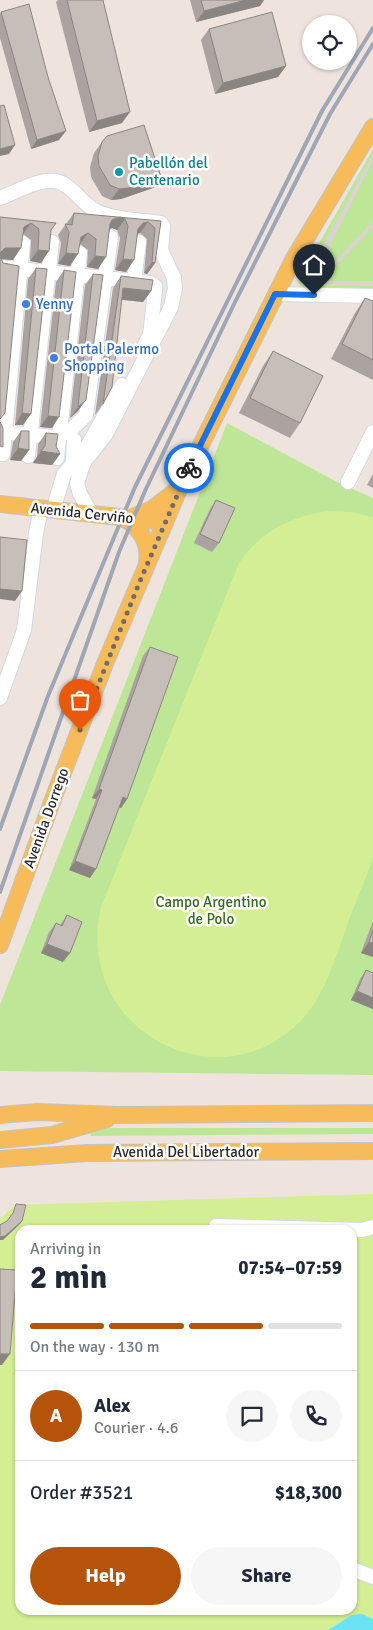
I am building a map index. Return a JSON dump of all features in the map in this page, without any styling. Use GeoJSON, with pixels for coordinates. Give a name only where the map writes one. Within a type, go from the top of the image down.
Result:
{"type":"FeatureCollection","features":[{"type":"Feature","properties":{"kind":"main road","name":"Avenida Dorrego"},"geometry":{"type":"LineString","coordinates":[[0,945],[53,799],[146,565],[180,487],[275,294],[316,220],[373,127]]}},
{"type":"Feature","properties":{"kind":"main road"},"geometry":{"type":"LineString","coordinates":[[125,519],[152,509],[180,487]]}},
{"type":"Feature","properties":{"kind":"main road","name":"Avenida Cerviño"},"geometry":{"type":"LineString","coordinates":[[0,504],[165,522]]}},
{"type":"Feature","properties":{"kind":"main road"},"geometry":{"type":"LineString","coordinates":[[125,519],[134,524],[145,540],[148,552],[146,565]]}},
{"type":"Feature","properties":{"kind":"main road"},"geometry":{"type":"LineString","coordinates":[[0,1115],[37,1112],[119,1115],[373,1113]]}},
{"type":"Feature","properties":{"kind":"main road"},"geometry":{"type":"LineString","coordinates":[[0,1140],[52,1135],[119,1115]]}},
{"type":"Feature","properties":{"kind":"main road","name":"Avenida Del Libertador"},"geometry":{"type":"LineString","coordinates":[[0,1159],[86,1153],[373,1151]]}},
{"type":"Feature","properties":{"kind":"street"},"geometry":{"type":"LineString","coordinates":[[0,198],[46,181],[58,181],[67,187],[86,206],[99,212],[116,217],[160,223],[163,226],[161,250],[174,278],[175,288],[171,307],[106,434],[84,462],[77,483],[80,494],[92,515]]}},
{"type":"Feature","properties":{"kind":"street"},"geometry":{"type":"LineString","coordinates":[[2,432],[59,436],[71,430],[86,416],[111,237]]}},
{"type":"Feature","properties":{"kind":"street"},"geometry":{"type":"LineString","coordinates":[[28,456],[52,242]]}},
{"type":"Feature","properties":{"kind":"street"},"geometry":{"type":"LineString","coordinates":[[136,281],[138,242]]}},
{"type":"Feature","properties":{"kind":"street"},"geometry":{"type":"LineString","coordinates":[[3,454],[2,432],[23,243]]}},
{"type":"Feature","properties":{"kind":"street"},"geometry":{"type":"LineString","coordinates":[[57,458],[80,253]]}},
{"type":"Feature","properties":{"kind":"street"},"geometry":{"type":"LineString","coordinates":[[0,267],[136,281],[151,283],[155,286],[150,335],[88,445],[64,474],[36,533],[24,630],[0,698]]}},
{"type":"Feature","properties":{"kind":"street"},"geometry":{"type":"LineString","coordinates":[[275,294],[373,296]]}},
{"type":"Feature","properties":{"kind":"street"},"geometry":{"type":"LineString","coordinates":[[348,482],[373,432]]}},
{"type":"Feature","properties":{"kind":"street"},"geometry":{"type":"LineString","coordinates":[[73,461],[74,440]]}},
{"type":"Feature","properties":{"kind":"street"},"geometry":{"type":"LineString","coordinates":[[357,1230],[373,1227]]}},
{"type":"Feature","properties":{"kind":"street"},"geometry":{"type":"LineString","coordinates":[[357,1571],[373,1577]]}},
{"type":"Feature","properties":{"kind":"green space"},"geometry":{"type":"Polygon","coordinates":[[[373,149],[373,290],[303,289],[298,282],[299,278],[373,149]]]}},
{"type":"Feature","properties":{"kind":"green space","name":"Campo Argentino de Polo"},"geometry":{"type":"Polygon","coordinates":[[[227,423],[341,484],[373,498],[373,1075],[0,1071],[0,1005],[227,423]]]}},
{"type":"Feature","properties":{"kind":"green space","name":"Campo Argentino de Polo"},"geometry":{"type":"Polygon","coordinates":[[[328,511],[351,512],[373,517],[373,856],[331,971],[312,1007],[280,1038],[242,1054],[203,1056],[166,1046],[134,1024],[110,992],[98,953],[101,907],[239,563],[257,542],[278,527],[301,517],[328,511]]]}},
{"type":"Feature","properties":{"kind":"green space"},"geometry":{"type":"Polygon","coordinates":[[[109,1128],[373,1128],[373,1134],[91,1136],[90,1133],[109,1128]]]}},
{"type":"Feature","properties":{"kind":"green space"},"geometry":{"type":"Polygon","coordinates":[[[373,1194],[373,1630],[0,1630],[0,1219],[15,1205],[373,1194]]]}},
{"type":"Feature","properties":{"kind":"shaded area"},"geometry":{"type":"Polygon","coordinates":[[[373,154],[373,161],[316,273],[339,257],[373,221],[373,227],[343,259],[319,279],[321,281],[373,281],[373,286],[317,286],[315,288],[308,286],[304,278],[305,273],[308,273],[373,154]]]}},
{"type":"Feature","properties":{"kind":"water"},"geometry":{"type":"Polygon","coordinates":[[[362,1614],[373,1619],[373,1630],[328,1630],[352,1615],[362,1614]]]}},
{"type":"Feature","properties":{"kind":"building"},"geometry":{"type":"Polygon","coordinates":[[[67,0],[103,0],[130,112],[97,121],[67,0]]]}},
{"type":"Feature","properties":{"kind":"building"},"geometry":{"type":"Polygon","coordinates":[[[201,0],[246,0],[204,11],[201,0]]]}},
{"type":"Feature","properties":{"kind":"building"},"geometry":{"type":"Polygon","coordinates":[[[29,4],[48,77],[66,131],[37,140],[1,12],[29,4]]]}},
{"type":"Feature","properties":{"kind":"building"},"geometry":{"type":"Polygon","coordinates":[[[272,12],[286,66],[223,83],[209,29],[272,12]]]}},
{"type":"Feature","properties":{"kind":"building"},"geometry":{"type":"Polygon","coordinates":[[[4,105],[15,145],[0,149],[0,106],[4,105]]]}},
{"type":"Feature","properties":{"kind":"building","name":"Pabellón del Centenario"},"geometry":{"type":"Polygon","coordinates":[[[144,125],[161,177],[129,188],[119,189],[110,185],[99,166],[98,156],[102,142],[107,136],[144,125]]]}},
{"type":"Feature","properties":{"kind":"building"},"geometry":{"type":"Polygon","coordinates":[[[74,213],[120,217],[112,220],[110,224],[106,257],[95,256],[96,239],[88,233],[81,237],[78,254],[66,253],[69,232],[65,224],[72,225],[74,213]]]}},
{"type":"Feature","properties":{"kind":"building"},"geometry":{"type":"Polygon","coordinates":[[[0,217],[56,223],[51,230],[49,251],[38,250],[39,229],[31,223],[24,227],[21,248],[5,248],[0,253],[0,217]]]}},
{"type":"Feature","properties":{"kind":"building"},"geometry":{"type":"Polygon","coordinates":[[[121,217],[161,221],[155,263],[152,262],[155,228],[148,222],[143,223],[138,229],[134,260],[123,259],[128,226],[125,219],[121,217]]]}},
{"type":"Feature","properties":{"kind":"building"},"geometry":{"type":"Polygon","coordinates":[[[0,256],[3,263],[19,266],[5,413],[0,419],[0,256]]]}},
{"type":"Feature","properties":{"kind":"building"},"geometry":{"type":"Polygon","coordinates":[[[36,268],[47,269],[31,414],[22,413],[36,268]]]}},
{"type":"Feature","properties":{"kind":"building"},"geometry":{"type":"Polygon","coordinates":[[[64,270],[76,272],[59,417],[48,416],[64,270]]]}},
{"type":"Feature","properties":{"kind":"building"},"geometry":{"type":"Polygon","coordinates":[[[93,274],[103,275],[86,400],[78,407],[93,274]]]}},
{"type":"Feature","properties":{"kind":"building"},"geometry":{"type":"Polygon","coordinates":[[[121,276],[153,280],[151,291],[123,288],[112,387],[103,404],[121,276]]]}},
{"type":"Feature","properties":{"kind":"building"},"geometry":{"type":"Polygon","coordinates":[[[365,298],[373,301],[373,360],[342,344],[365,298]]]}},
{"type":"Feature","properties":{"kind":"building"},"geometry":{"type":"Polygon","coordinates":[[[273,351],[323,376],[300,423],[250,398],[273,351]]]}},
{"type":"Feature","properties":{"kind":"building"},"geometry":{"type":"Polygon","coordinates":[[[0,422],[3,428],[3,447],[0,446],[0,422]]]}},
{"type":"Feature","properties":{"kind":"building"},"geometry":{"type":"Polygon","coordinates":[[[21,431],[29,431],[29,450],[18,448],[21,431]]]}},
{"type":"Feature","properties":{"kind":"building"},"geometry":{"type":"Polygon","coordinates":[[[46,433],[58,434],[56,446],[60,454],[41,451],[45,446],[46,433]]]}},
{"type":"Feature","properties":{"kind":"building"},"geometry":{"type":"Polygon","coordinates":[[[216,500],[235,508],[219,543],[200,534],[216,500]]]}},
{"type":"Feature","properties":{"kind":"building"},"geometry":{"type":"Polygon","coordinates":[[[0,537],[27,540],[22,591],[0,589],[0,537]]]}},
{"type":"Feature","properties":{"kind":"building"},"geometry":{"type":"Polygon","coordinates":[[[150,647],[178,657],[127,799],[123,797],[96,869],[75,861],[102,790],[99,789],[150,647]]]}},
{"type":"Feature","properties":{"kind":"building"},"geometry":{"type":"Polygon","coordinates":[[[67,915],[82,922],[70,953],[47,944],[56,923],[62,926],[67,915]]]}},
{"type":"Feature","properties":{"kind":"building"},"geometry":{"type":"Polygon","coordinates":[[[373,930],[373,943],[369,942],[373,930]]]}},
{"type":"Feature","properties":{"kind":"building"},"geometry":{"type":"Polygon","coordinates":[[[366,970],[373,973],[373,998],[357,991],[366,970]]]}},
{"type":"Feature","properties":{"kind":"building"},"geometry":{"type":"Polygon","coordinates":[[[16,1204],[26,1205],[22,1221],[15,1225],[5,1236],[0,1237],[0,1225],[7,1221],[13,1213],[16,1204]]]}},
{"type":"Feature","properties":{"kind":"building"},"geometry":{"type":"Polygon","coordinates":[[[0,1269],[15,1270],[10,1354],[0,1354],[0,1269]]]}},
{"type":"Feature","properties":{"kind":"railway"},"geometry":{"type":"LineString","coordinates":[[0,829],[48,696],[135,487],[322,111],[373,28]]}},
{"type":"Feature","properties":{"kind":"railway"},"geometry":{"type":"LineString","coordinates":[[0,892],[119,552],[145,491],[235,302],[330,114],[373,44]]}},
{"type":"Feature","properties":{"kind":"way so far"},"geometry":{"type":"LineString","coordinates":[[80,730],[106,661],[189,468]]}},
{"type":"Feature","properties":{"kind":"place","name":"Pabellón del Centenario"},"geometry":{"type":"Point","coordinates":[119,172]}},
{"type":"Feature","properties":{"kind":"place","name":"Yenny"},"geometry":{"type":"Point","coordinates":[26,304]}},
{"type":"Feature","properties":{"kind":"place","name":"Portal Palermo Shopping"},"geometry":{"type":"Point","coordinates":[54,358]}},
{"type":"Feature","properties":{"kind":"route"},"geometry":{"type":"LineString","coordinates":[[189,468],[275,294],[314,295]]}}]}
